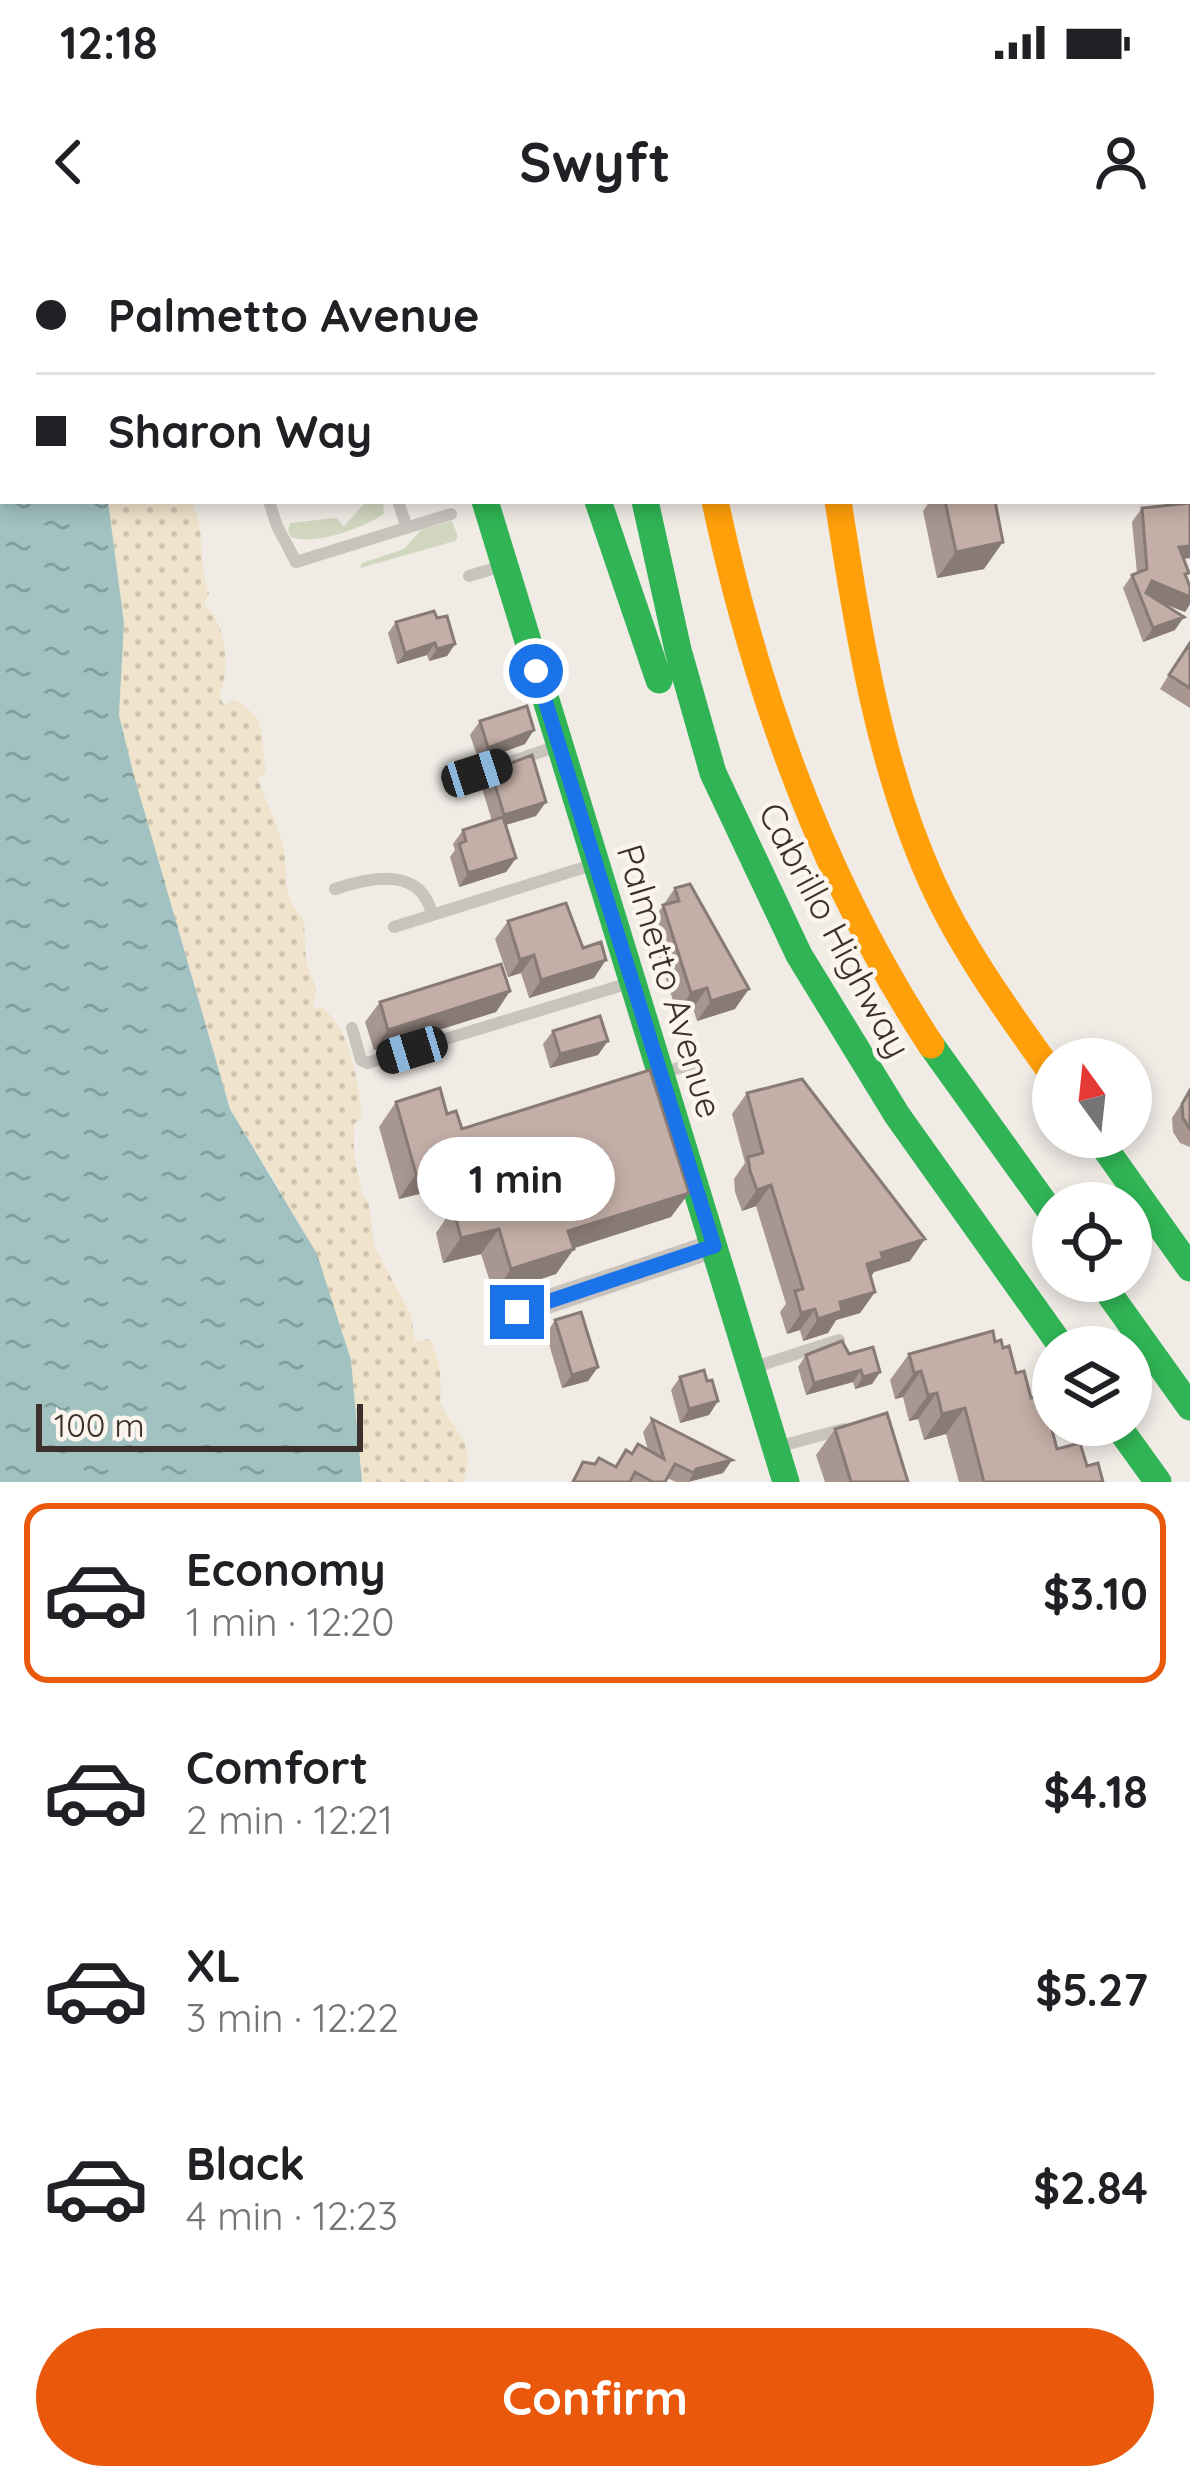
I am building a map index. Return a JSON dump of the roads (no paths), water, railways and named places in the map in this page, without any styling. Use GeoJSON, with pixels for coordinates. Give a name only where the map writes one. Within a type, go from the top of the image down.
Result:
{"type":"FeatureCollection","features":[{"type":"Feature","properties":{"kind":"main road","name":"Palmetto Avenue"},"geometry":{"type":"LineString","coordinates":[[486,504],[633,982],[650,1077],[714,1246],[786,1482]]}},
{"type":"Feature","properties":{"kind":"main road"},"geometry":{"type":"LineString","coordinates":[[604,504],[667,704],[712,773]]}},
{"type":"Feature","properties":{"kind":"main road","name":"Cabrillo Highway"},"geometry":{"type":"LineString","coordinates":[[646,504],[712,773],[799,955],[910,1135],[1047,1326]]}},
{"type":"Feature","properties":{"kind":"main road","name":"Cabrillo Highway"},"geometry":{"type":"LineString","coordinates":[[716,504],[742,624],[786,759],[862,929],[908,1009],[1032,1185]]}},
{"type":"Feature","properties":{"kind":"main road"},"geometry":{"type":"LineString","coordinates":[[741,504],[742,624]]}},
{"type":"Feature","properties":{"kind":"main road"},"geometry":{"type":"LineString","coordinates":[[839,504],[880,717],[916,841],[932,882],[1032,1044]]}},
{"type":"Feature","properties":{"kind":"main road"},"geometry":{"type":"LineString","coordinates":[[1114,1158],[1172,1231],[1190,1268]]}},
{"type":"Feature","properties":{"kind":"main road"},"geometry":{"type":"LineString","coordinates":[[1115,1302],[1190,1408]]}},
{"type":"Feature","properties":{"kind":"main road"},"geometry":{"type":"LineString","coordinates":[[1133,1446],[1158,1482]]}},
{"type":"Feature","properties":{"kind":"street"},"geometry":{"type":"LineString","coordinates":[[517,1312],[714,1246]]}},
{"type":"Feature","properties":{"kind":"lane"},"geometry":{"type":"LineString","coordinates":[[270,504],[296,562],[451,514]]}},
{"type":"Feature","properties":{"kind":"lane"},"geometry":{"type":"LineString","coordinates":[[399,504],[407,528]]}},
{"type":"Feature","properties":{"kind":"lane"},"geometry":{"type":"LineString","coordinates":[[469,576],[504,565]]}},
{"type":"Feature","properties":{"kind":"lane"},"geometry":{"type":"LineString","coordinates":[[477,773],[559,746]]}},
{"type":"Feature","properties":{"kind":"lane"},"geometry":{"type":"LineString","coordinates":[[394,927],[596,864]]}},
{"type":"Feature","properties":{"kind":"lane"},"geometry":{"type":"LineString","coordinates":[[335,889],[370,877],[403,880],[418,889],[432,915]]}},
{"type":"Feature","properties":{"kind":"lane"},"geometry":{"type":"LineString","coordinates":[[352,1028],[361,1060],[368,1063],[633,982]]}},
{"type":"Feature","properties":{"kind":"lane"},"geometry":{"type":"LineString","coordinates":[[650,1077],[699,1063]]}},
{"type":"Feature","properties":{"kind":"lane"},"geometry":{"type":"LineString","coordinates":[[751,1369],[839,1340]]}},
{"type":"Feature","properties":{"kind":"lane"},"geometry":{"type":"LineString","coordinates":[[776,1447],[860,1425]]}},
{"type":"Feature","properties":{"kind":"water"},"geometry":{"type":"Polygon","coordinates":[[[0,504],[108,504],[124,623],[119,715],[133,772],[230,1109],[317,1254],[351,1360],[362,1482],[0,1482],[0,504]]]}}]}
